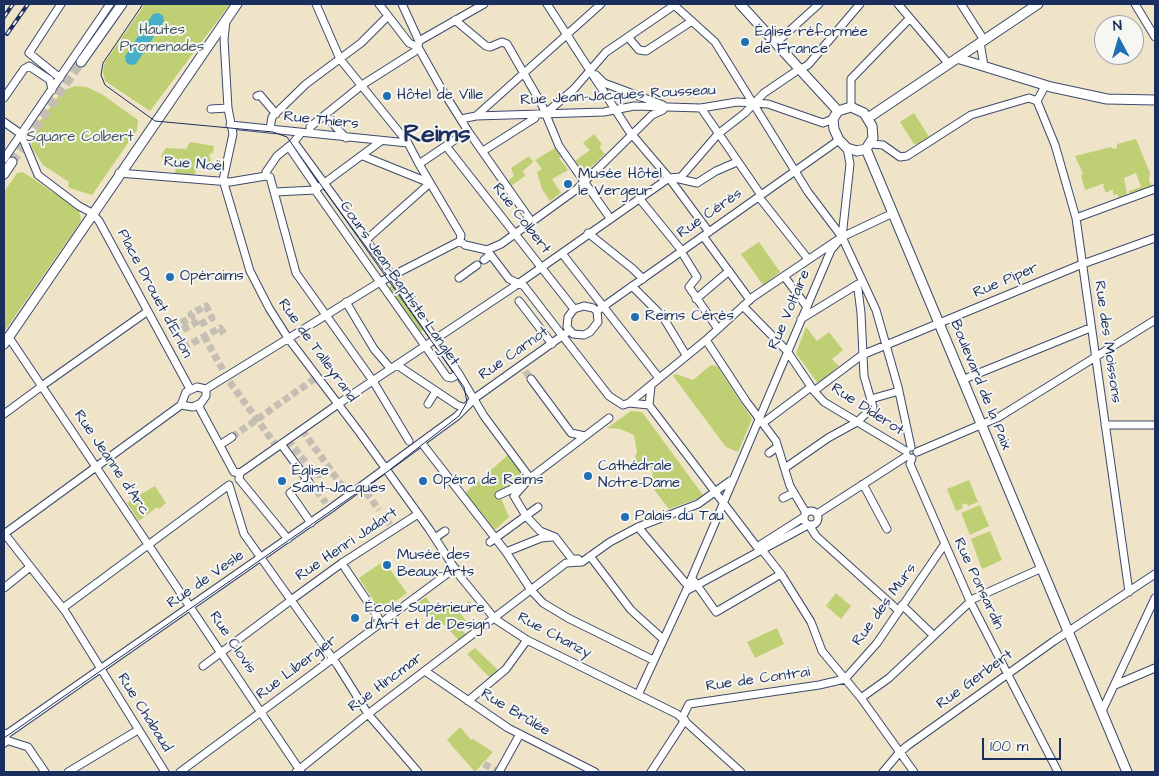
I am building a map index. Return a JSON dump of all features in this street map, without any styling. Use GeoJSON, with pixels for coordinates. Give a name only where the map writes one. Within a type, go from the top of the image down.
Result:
{"type":"FeatureCollection","features":[{"type":"Feature","properties":{"kind":"main road"},"geometry":{"type":"LineString","coordinates":[[81,62],[122,4]]}},
{"type":"Feature","properties":{"kind":"main road"},"geometry":{"type":"LineString","coordinates":[[6,340],[237,4]]}},
{"type":"Feature","properties":{"kind":"main road"},"geometry":{"type":"LineString","coordinates":[[742,4],[836,115],[834,129],[839,140],[847,148],[857,151],[869,146],[873,132],[868,118],[851,107],[836,115]]}},
{"type":"Feature","properties":{"kind":"main road"},"geometry":{"type":"LineString","coordinates":[[868,118],[1038,4]]}},
{"type":"Feature","properties":{"kind":"main road"},"geometry":{"type":"LineString","coordinates":[[957,58],[1045,86],[1107,99],[1155,100]]}},
{"type":"Feature","properties":{"kind":"main road","name":"Boulevard de la Paix"},"geometry":{"type":"LineString","coordinates":[[869,146],[893,214],[1128,772]]}},
{"type":"Feature","properties":{"kind":"main road"},"geometry":{"type":"LineString","coordinates":[[4,174],[8,158]]}},
{"type":"Feature","properties":{"kind":"street"},"geometry":{"type":"LineString","coordinates":[[60,78],[29,53],[61,4]]}},
{"type":"Feature","properties":{"kind":"street"},"geometry":{"type":"LineString","coordinates":[[8,158],[21,134],[110,4]]}},
{"type":"Feature","properties":{"kind":"street"},"geometry":{"type":"LineString","coordinates":[[316,4],[340,58],[408,143],[461,236],[460,241]]}},
{"type":"Feature","properties":{"kind":"street"},"geometry":{"type":"LineString","coordinates":[[379,4],[409,43],[418,44]]}},
{"type":"Feature","properties":{"kind":"street"},"geometry":{"type":"LineString","coordinates":[[402,4],[418,44],[440,88],[531,221]]}},
{"type":"Feature","properties":{"kind":"street"},"geometry":{"type":"LineString","coordinates":[[310,132],[310,127],[362,85],[414,52],[418,44],[484,4]]}},
{"type":"Feature","properties":{"kind":"street"},"geometry":{"type":"LineString","coordinates":[[547,4],[632,135],[672,178],[728,271],[750,300]]}},
{"type":"Feature","properties":{"kind":"street"},"geometry":{"type":"LineString","coordinates":[[476,116],[601,4]]}},
{"type":"Feature","properties":{"kind":"street"},"geometry":{"type":"LineString","coordinates":[[545,114],[574,88],[606,52],[674,4]]}},
{"type":"Feature","properties":{"kind":"street","name":"Rue Ponsardin"},"geometry":{"type":"LineString","coordinates":[[674,4],[714,42],[808,192],[842,237],[876,310],[899,391],[911,453],[910,464],[970,602],[1006,675],[1058,772]]}},
{"type":"Feature","properties":{"kind":"street"},"geometry":{"type":"LineString","coordinates":[[776,43],[819,4]]}},
{"type":"Feature","properties":{"kind":"street"},"geometry":{"type":"LineString","coordinates":[[63,608],[281,444],[425,346],[512,292],[518,284],[639,198],[672,178],[684,174],[718,134],[745,113],[753,103],[799,69],[808,65],[860,4]]}},
{"type":"Feature","properties":{"kind":"street"},"geometry":{"type":"LineString","coordinates":[[898,4],[948,63]]}},
{"type":"Feature","properties":{"kind":"street"},"geometry":{"type":"LineString","coordinates":[[961,4],[982,41],[984,66]]}},
{"type":"Feature","properties":{"kind":"street"},"geometry":{"type":"LineString","coordinates":[[1134,4],[1155,37]]}},
{"type":"Feature","properties":{"kind":"street"},"geometry":{"type":"LineString","coordinates":[[270,129],[272,118],[306,84],[361,43],[388,16]]}},
{"type":"Feature","properties":{"kind":"street"},"geometry":{"type":"LineString","coordinates":[[851,107],[851,79],[910,18]]}},
{"type":"Feature","properties":{"kind":"street"},"geometry":{"type":"LineString","coordinates":[[222,180],[233,134],[228,108],[224,39],[226,19]]}},
{"type":"Feature","properties":{"kind":"street"},"geometry":{"type":"LineString","coordinates":[[455,20],[486,46],[490,47],[502,42],[507,44],[525,72],[559,146],[610,218]]}},
{"type":"Feature","properties":{"kind":"street"},"geometry":{"type":"LineString","coordinates":[[628,37],[639,50],[646,51],[692,21]]}},
{"type":"Feature","properties":{"kind":"street"},"geometry":{"type":"LineString","coordinates":[[217,32],[224,39]]}},
{"type":"Feature","properties":{"kind":"street"},"geometry":{"type":"LineString","coordinates":[[4,98],[24,69],[29,66],[50,80],[52,90]]}},
{"type":"Feature","properties":{"kind":"street"},"geometry":{"type":"LineString","coordinates":[[590,70],[604,83],[672,109]]}},
{"type":"Feature","properties":{"kind":"street"},"geometry":{"type":"LineString","coordinates":[[869,146],[883,145],[896,155],[907,156],[972,115],[1029,98],[1037,101],[1045,86]]}},
{"type":"Feature","properties":{"kind":"street"},"geometry":{"type":"LineString","coordinates":[[257,96],[260,95],[276,114]]}},
{"type":"Feature","properties":{"kind":"street","name":"Rue des Moissons"},"geometry":{"type":"LineString","coordinates":[[1037,101],[1055,145],[1076,218],[1090,328],[1129,592]]}},
{"type":"Feature","properties":{"kind":"street","name":"Rue Jean-Jacques Rousseau"},"geometry":{"type":"LineString","coordinates":[[461,119],[476,116],[604,112],[634,106],[672,109],[701,108],[737,102],[768,104],[823,123],[836,115]]}},
{"type":"Feature","properties":{"kind":"street"},"geometry":{"type":"LineString","coordinates":[[211,109],[228,108]]}},
{"type":"Feature","properties":{"kind":"street"},"geometry":{"type":"LineString","coordinates":[[701,108],[760,196],[808,259]]}},
{"type":"Feature","properties":{"kind":"street"},"geometry":{"type":"LineString","coordinates":[[487,255],[492,249],[577,189],[584,180],[656,112],[672,109]]}},
{"type":"Feature","properties":{"kind":"street"},"geometry":{"type":"LineString","coordinates":[[483,151],[535,118],[536,114]]}},
{"type":"Feature","properties":{"kind":"street"},"geometry":{"type":"LineString","coordinates":[[325,115],[346,138]]}},
{"type":"Feature","properties":{"kind":"street"},"geometry":{"type":"LineString","coordinates":[[4,122],[21,134],[38,175],[79,206],[92,213]]}},
{"type":"Feature","properties":{"kind":"street","name":"Rue Thiers"},"geometry":{"type":"LineString","coordinates":[[230,125],[408,143]]}},
{"type":"Feature","properties":{"kind":"street"},"geometry":{"type":"LineString","coordinates":[[419,164],[468,131]]}},
{"type":"Feature","properties":{"kind":"street"},"geometry":{"type":"LineString","coordinates":[[301,133],[292,144],[277,156],[266,172],[266,176],[270,177],[275,192],[296,273],[373,381],[409,441]]}},
{"type":"Feature","properties":{"kind":"street","name":"Rue Cérès"},"geometry":{"type":"LineString","coordinates":[[597,311],[632,286],[683,254],[706,234],[839,140]]}},
{"type":"Feature","properties":{"kind":"street"},"geometry":{"type":"LineString","coordinates":[[275,192],[316,189],[364,156],[381,141]]}},
{"type":"Feature","properties":{"kind":"street","name":"Cours Jean-Baptiste Langlet"},"geometry":{"type":"LineString","coordinates":[[292,144],[325,183],[391,275],[475,398],[477,406],[515,456],[528,480]]}},
{"type":"Feature","properties":{"kind":"street","name":"Cours Jean-Baptiste Langlet"},"geometry":{"type":"LineString","coordinates":[[292,144],[320,197],[378,283],[447,377],[451,378],[459,374]]}},
{"type":"Feature","properties":{"kind":"street","name":"Rue Colbert"},"geometry":{"type":"LineString","coordinates":[[446,146],[574,309]]}},
{"type":"Feature","properties":{"kind":"street"},"geometry":{"type":"LineString","coordinates":[[8,158],[20,147],[26,148]]}},
{"type":"Feature","properties":{"kind":"street","name":"Rue Voltaire"},"geometry":{"type":"LineString","coordinates":[[638,695],[687,589],[732,479],[761,420],[787,351],[829,255],[842,237],[850,164],[847,148]]}},
{"type":"Feature","properties":{"kind":"street"},"geometry":{"type":"LineString","coordinates":[[364,156],[430,183]]}},
{"type":"Feature","properties":{"kind":"street"},"geometry":{"type":"LineString","coordinates":[[672,178],[697,183],[716,170],[737,162]]}},
{"type":"Feature","properties":{"kind":"street","name":"Rue Noël"},"geometry":{"type":"LineString","coordinates":[[119,173],[230,182],[266,176]]}},
{"type":"Feature","properties":{"kind":"street","name":"Rue de Talleyrand"},"geometry":{"type":"LineString","coordinates":[[222,180],[250,271],[269,308],[336,406],[385,469]]}},
{"type":"Feature","properties":{"kind":"street"},"geometry":{"type":"LineString","coordinates":[[366,240],[430,183]]}},
{"type":"Feature","properties":{"kind":"street"},"geometry":{"type":"LineString","coordinates":[[1076,218],[1155,189]]}},
{"type":"Feature","properties":{"kind":"street","name":"Cours Jean-Baptiste Langlet"},"geometry":{"type":"LineString","coordinates":[[320,197],[330,190]]}},
{"type":"Feature","properties":{"kind":"street"},"geometry":{"type":"LineString","coordinates":[[639,198],[683,254],[698,277],[689,287],[718,329]]}},
{"type":"Feature","properties":{"kind":"street","name":"Place Drouet d'Erlon"},"geometry":{"type":"LineString","coordinates":[[92,213],[99,221],[190,389]]}},
{"type":"Feature","properties":{"kind":"street"},"geometry":{"type":"LineString","coordinates":[[626,404],[651,386],[706,340],[750,300],[842,237],[893,214]]}},
{"type":"Feature","properties":{"kind":"street"},"geometry":{"type":"LineString","coordinates":[[588,233],[633,268],[643,279]]}},
{"type":"Feature","properties":{"kind":"street","name":"Rue Piper"},"geometry":{"type":"LineString","coordinates":[[761,420],[813,389],[862,354],[1083,264],[1155,238]]}},
{"type":"Feature","properties":{"kind":"street"},"geometry":{"type":"LineString","coordinates":[[460,241],[487,255],[509,279],[524,286],[566,334],[609,396],[626,404],[649,405]]}},
{"type":"Feature","properties":{"kind":"street"},"geometry":{"type":"LineString","coordinates":[[4,534],[181,405],[184,395],[190,389],[198,387],[206,389],[391,275],[460,241]]}},
{"type":"Feature","properties":{"kind":"street"},"geometry":{"type":"LineString","coordinates":[[820,251],[826,251],[829,255]]}},
{"type":"Feature","properties":{"kind":"street"},"geometry":{"type":"LineString","coordinates":[[564,256],[660,378]]}},
{"type":"Feature","properties":{"kind":"street"},"geometry":{"type":"LineString","coordinates":[[459,278],[477,265]]}},
{"type":"Feature","properties":{"kind":"street"},"geometry":{"type":"LineString","coordinates":[[696,299],[728,271]]}},
{"type":"Feature","properties":{"kind":"street"},"geometry":{"type":"LineString","coordinates":[[784,276],[807,307]]}},
{"type":"Feature","properties":{"kind":"street"},"geometry":{"type":"LineString","coordinates":[[801,320],[864,281]]}},
{"type":"Feature","properties":{"kind":"street"},"geometry":{"type":"LineString","coordinates":[[632,286],[662,317],[686,355]]}},
{"type":"Feature","properties":{"kind":"street"},"geometry":{"type":"LineString","coordinates":[[785,468],[828,438],[857,422],[873,407],[864,376],[861,313],[856,286]]}},
{"type":"Feature","properties":{"kind":"street"},"geometry":{"type":"LineString","coordinates":[[519,301],[552,344]]}},
{"type":"Feature","properties":{"kind":"street"},"geometry":{"type":"LineString","coordinates":[[346,302],[374,349],[394,367],[465,408]]}},
{"type":"Feature","properties":{"kind":"street"},"geometry":{"type":"LineString","coordinates":[[584,306],[597,311],[598,322],[590,332],[578,335],[566,334],[568,317],[574,309],[584,306]]}},
{"type":"Feature","properties":{"kind":"street","name":"Rue Diderot"},"geometry":{"type":"LineString","coordinates":[[743,306],[787,351],[824,402],[911,453]]}},
{"type":"Feature","properties":{"kind":"street"},"geometry":{"type":"LineString","coordinates":[[4,414],[148,311]]}},
{"type":"Feature","properties":{"kind":"street"},"geometry":{"type":"LineString","coordinates":[[638,527],[687,589],[760,548],[809,525],[816,524],[818,514],[911,453],[999,417],[1155,320]]}},
{"type":"Feature","properties":{"kind":"street"},"geometry":{"type":"LineString","coordinates":[[962,380],[1090,328]]}},
{"type":"Feature","properties":{"kind":"street","name":"Rue Carnot"},"geometry":{"type":"LineString","coordinates":[[465,408],[475,398],[523,368],[566,334]]}},
{"type":"Feature","properties":{"kind":"street","name":"Rue Jeanne d'Arc"},"geometry":{"type":"LineString","coordinates":[[6,340],[44,385],[96,466],[191,606]]}},
{"type":"Feature","properties":{"kind":"street"},"geometry":{"type":"LineString","coordinates":[[706,340],[779,446],[790,486],[816,536],[933,635]]}},
{"type":"Feature","properties":{"kind":"street"},"geometry":{"type":"LineString","coordinates":[[532,380],[571,433],[585,436]]}},
{"type":"Feature","properties":{"kind":"street"},"geometry":{"type":"LineString","coordinates":[[651,386],[649,405],[732,515],[782,574],[811,622],[822,651],[861,698],[914,772]]}},
{"type":"Feature","properties":{"kind":"street"},"geometry":{"type":"LineString","coordinates":[[181,405],[198,406],[204,400],[206,389]]}},
{"type":"Feature","properties":{"kind":"street"},"geometry":{"type":"LineString","coordinates":[[428,404],[436,391]]}},
{"type":"Feature","properties":{"kind":"street"},"geometry":{"type":"LineString","coordinates":[[871,399],[899,391]]}},
{"type":"Feature","properties":{"kind":"street"},"geometry":{"type":"LineString","coordinates":[[198,406],[235,477],[288,539]]}},
{"type":"Feature","properties":{"kind":"street","name":"Rue de Vesle"},"geometry":{"type":"LineString","coordinates":[[4,738],[288,539],[310,523],[328,506],[423,444],[465,408]]}},
{"type":"Feature","properties":{"kind":"street"},"geometry":{"type":"LineString","coordinates":[[499,496],[528,480],[609,418]]}},
{"type":"Feature","properties":{"kind":"street"},"geometry":{"type":"LineString","coordinates":[[1105,425],[1155,425]]}},
{"type":"Feature","properties":{"kind":"street"},"geometry":{"type":"LineString","coordinates":[[220,445],[232,437]]}},
{"type":"Feature","properties":{"kind":"street"},"geometry":{"type":"LineString","coordinates":[[281,444],[309,481],[290,492],[310,523]]}},
{"type":"Feature","properties":{"kind":"street"},"geometry":{"type":"LineString","coordinates":[[423,444],[493,540],[506,552],[531,590],[543,603],[568,618],[653,660]]}},
{"type":"Feature","properties":{"kind":"street","name":"Rue Chanzy"},"geometry":{"type":"LineString","coordinates":[[385,469],[455,568],[495,619],[527,640],[684,719],[741,772]]}},
{"type":"Feature","properties":{"kind":"street"},"geometry":{"type":"LineString","coordinates":[[235,477],[244,534],[368,714],[418,772]]}},
{"type":"Feature","properties":{"kind":"street","name":"Rue Voltaire"},"geometry":{"type":"LineString","coordinates":[[582,562],[638,527],[698,504],[716,493],[732,479]]}},
{"type":"Feature","properties":{"kind":"street"},"geometry":{"type":"LineString","coordinates":[[528,480],[514,496],[526,516],[540,531],[555,537],[572,560],[579,558],[582,562]]}},
{"type":"Feature","properties":{"kind":"street"},"geometry":{"type":"LineString","coordinates":[[863,484],[887,529]]}},
{"type":"Feature","properties":{"kind":"street"},"geometry":{"type":"LineString","coordinates":[[783,498],[791,494]]}},
{"type":"Feature","properties":{"kind":"street"},"geometry":{"type":"LineString","coordinates":[[493,540],[538,507]]}},
{"type":"Feature","properties":{"kind":"street"},"geometry":{"type":"LineString","coordinates":[[760,548],[805,515],[812,511],[818,514]]}},
{"type":"Feature","properties":{"kind":"street","name":"Rue Henri Jadart"},"geometry":{"type":"LineString","coordinates":[[204,666],[290,600],[392,528],[418,514]]}},
{"type":"Feature","properties":{"kind":"street"},"geometry":{"type":"LineString","coordinates":[[716,518],[732,515]]}},
{"type":"Feature","properties":{"kind":"street"},"geometry":{"type":"LineString","coordinates":[[435,538],[445,531]]}},
{"type":"Feature","properties":{"kind":"street","name":"Rue Chabaud"},"geometry":{"type":"LineString","coordinates":[[4,534],[63,608],[165,772]]}},
{"type":"Feature","properties":{"kind":"street"},"geometry":{"type":"LineString","coordinates":[[506,552],[541,538],[555,537]]}},
{"type":"Feature","properties":{"kind":"street","name":"Rue des Murs"},"geometry":{"type":"LineString","coordinates":[[845,679],[877,643],[944,545]]}},
{"type":"Feature","properties":{"kind":"street"},"geometry":{"type":"LineString","coordinates":[[590,556],[631,610],[663,639]]}},
{"type":"Feature","properties":{"kind":"street","name":"Rue Hincmar"},"geometry":{"type":"LineString","coordinates":[[299,771],[368,714],[566,563],[582,562]]}},
{"type":"Feature","properties":{"kind":"street"},"geometry":{"type":"LineString","coordinates":[[4,588],[30,566]]}},
{"type":"Feature","properties":{"kind":"street"},"geometry":{"type":"LineString","coordinates":[[345,568],[378,617]]}},
{"type":"Feature","properties":{"kind":"street","name":"Rue Libergier"},"geometry":{"type":"LineString","coordinates":[[180,772],[455,568]]}},
{"type":"Feature","properties":{"kind":"street"},"geometry":{"type":"LineString","coordinates":[[861,698],[889,678],[977,596],[1042,568]]}},
{"type":"Feature","properties":{"kind":"street"},"geometry":{"type":"LineString","coordinates":[[692,577],[716,612],[782,574]]}},
{"type":"Feature","properties":{"kind":"street","name":"Rue Gerbert"},"geometry":{"type":"LineString","coordinates":[[884,772],[899,752],[1068,631],[1080,625],[1155,574]]}},
{"type":"Feature","properties":{"kind":"street"},"geometry":{"type":"LineString","coordinates":[[1102,711],[1155,598]]}},
{"type":"Feature","properties":{"kind":"street","name":"Rue Clovis"},"geometry":{"type":"LineString","coordinates":[[191,606],[299,771]]}},
{"type":"Feature","properties":{"kind":"street"},"geometry":{"type":"LineString","coordinates":[[468,701],[506,669],[527,640]]}},
{"type":"Feature","properties":{"kind":"street"},"geometry":{"type":"LineString","coordinates":[[1115,685],[1155,668]]}},
{"type":"Feature","properties":{"kind":"street","name":"Rue Brûlée"},"geometry":{"type":"LineString","coordinates":[[426,671],[468,701],[520,734],[595,772]]}},
{"type":"Feature","properties":{"kind":"street","name":"Rue de Contrai"},"geometry":{"type":"LineString","coordinates":[[684,719],[689,704],[819,685],[845,679]]}},
{"type":"Feature","properties":{"kind":"street"},"geometry":{"type":"LineString","coordinates":[[651,772],[684,719]]}},
{"type":"Feature","properties":{"kind":"street"},"geometry":{"type":"LineString","coordinates":[[68,772],[138,730]]}},
{"type":"Feature","properties":{"kind":"street"},"geometry":{"type":"LineString","coordinates":[[498,772],[520,734]]}},
{"type":"Feature","properties":{"kind":"street"},"geometry":{"type":"LineString","coordinates":[[4,738],[26,745],[33,752],[45,772]]}},
{"type":"Feature","properties":{"kind":"green space","name":"Hautes Promenades"},"geometry":{"type":"Polygon","coordinates":[[[145,4],[230,4],[150,111],[105,81],[103,71],[105,62],[145,4]]]}},
{"type":"Feature","properties":{"kind":"green space","name":"Square Colbert"},"geometry":{"type":"Polygon","coordinates":[[[75,86],[87,87],[103,95],[138,120],[137,130],[92,195],[70,188],[68,186],[69,182],[43,165],[32,148],[30,135],[62,91],[75,86]]]}},
{"type":"Feature","properties":{"kind":"green space"},"geometry":{"type":"Polygon","coordinates":[[[914,113],[929,137],[918,144],[914,144],[900,122],[914,113]]]}},
{"type":"Feature","properties":{"kind":"green space"},"geometry":{"type":"Polygon","coordinates":[[[594,134],[602,144],[599,147],[605,154],[585,173],[575,161],[590,150],[583,143],[594,134]]]}},
{"type":"Feature","properties":{"kind":"green space"},"geometry":{"type":"Polygon","coordinates":[[[1136,139],[1150,173],[1149,181],[1152,186],[1130,194],[1129,191],[1141,187],[1136,173],[1124,178],[1127,195],[1119,198],[1117,194],[1113,195],[1113,189],[1106,193],[1103,186],[1105,183],[1085,190],[1081,175],[1083,174],[1075,156],[1111,147],[1113,149],[1117,148],[1117,144],[1136,139]]]}},
{"type":"Feature","properties":{"kind":"green space"},"geometry":{"type":"Polygon","coordinates":[[[190,142],[214,146],[213,153],[209,154],[211,162],[208,165],[207,162],[202,162],[200,165],[196,165],[195,175],[175,174],[176,163],[171,160],[164,162],[161,156],[166,148],[186,149],[190,142]]]}},
{"type":"Feature","properties":{"kind":"green space"},"geometry":{"type":"Polygon","coordinates":[[[557,147],[563,156],[559,158],[568,170],[552,179],[561,193],[550,201],[542,189],[537,172],[542,169],[535,160],[557,147]]]}},
{"type":"Feature","properties":{"kind":"green space"},"geometry":{"type":"Polygon","coordinates":[[[529,156],[533,162],[523,171],[525,176],[511,186],[509,180],[514,176],[511,168],[529,156]]]}},
{"type":"Feature","properties":{"kind":"green space"},"geometry":{"type":"Polygon","coordinates":[[[23,172],[79,210],[81,221],[4,332],[4,192],[17,173],[23,172]]]}},
{"type":"Feature","properties":{"kind":"green space"},"geometry":{"type":"Polygon","coordinates":[[[759,242],[780,272],[763,285],[741,254],[759,242]]]}},
{"type":"Feature","properties":{"kind":"green space"},"geometry":{"type":"Polygon","coordinates":[[[394,284],[426,328],[419,333],[387,289],[394,284]]]}},
{"type":"Feature","properties":{"kind":"green space"},"geometry":{"type":"Polygon","coordinates":[[[806,327],[817,341],[829,332],[843,350],[832,359],[839,366],[820,383],[817,382],[796,353],[806,327]]]}},
{"type":"Feature","properties":{"kind":"green space"},"geometry":{"type":"Polygon","coordinates":[[[711,365],[717,366],[752,419],[738,452],[726,447],[673,376],[676,374],[693,380],[711,365]]]}},
{"type":"Feature","properties":{"kind":"green space"},"geometry":{"type":"Polygon","coordinates":[[[631,411],[642,412],[703,495],[669,509],[649,483],[653,473],[651,468],[645,465],[635,471],[632,466],[637,452],[634,435],[620,429],[607,428],[631,411]]]}},
{"type":"Feature","properties":{"kind":"green space"},"geometry":{"type":"Polygon","coordinates":[[[508,455],[516,461],[522,477],[500,496],[509,517],[495,530],[465,493],[508,455]]]}},
{"type":"Feature","properties":{"kind":"green space"},"geometry":{"type":"Polygon","coordinates":[[[969,480],[978,502],[968,506],[966,503],[962,505],[963,508],[956,511],[947,489],[969,480]]]}},
{"type":"Feature","properties":{"kind":"green space"},"geometry":{"type":"Polygon","coordinates":[[[155,486],[166,503],[159,509],[157,507],[139,521],[127,503],[134,498],[136,501],[140,498],[138,496],[155,486]]]}},
{"type":"Feature","properties":{"kind":"green space"},"geometry":{"type":"Polygon","coordinates":[[[980,505],[989,526],[970,535],[961,513],[980,505]]]}},
{"type":"Feature","properties":{"kind":"green space"},"geometry":{"type":"Polygon","coordinates":[[[990,531],[1002,560],[982,569],[971,539],[990,531]]]}},
{"type":"Feature","properties":{"kind":"green space"},"geometry":{"type":"Polygon","coordinates":[[[384,561],[407,593],[381,612],[359,578],[384,561]]]}},
{"type":"Feature","properties":{"kind":"green space"},"geometry":{"type":"Polygon","coordinates":[[[836,593],[851,606],[841,619],[826,606],[836,593]]]}},
{"type":"Feature","properties":{"kind":"green space"},"geometry":{"type":"Polygon","coordinates":[[[426,597],[436,611],[447,603],[452,608],[458,610],[469,601],[471,603],[460,613],[468,623],[462,630],[468,636],[460,642],[445,625],[432,621],[432,618],[419,602],[426,597]]]}},
{"type":"Feature","properties":{"kind":"green space"},"geometry":{"type":"Polygon","coordinates":[[[777,628],[784,644],[755,658],[747,642],[777,628]]]}},
{"type":"Feature","properties":{"kind":"green space"},"geometry":{"type":"Polygon","coordinates":[[[475,648],[499,671],[491,679],[467,654],[475,648]]]}},
{"type":"Feature","properties":{"kind":"green space"},"geometry":{"type":"Polygon","coordinates":[[[460,727],[471,740],[473,739],[493,752],[475,772],[447,740],[460,727]]]}},
{"type":"Feature","properties":{"kind":"water"},"geometry":{"type":"Polygon","coordinates":[[[159,13],[163,16],[164,21],[136,64],[130,65],[126,62],[125,56],[153,14],[159,13]]]}},
{"type":"Feature","properties":{"kind":"tunnel"},"geometry":{"type":"LineString","coordinates":[[12,162],[81,62]]}},
{"type":"Feature","properties":{"kind":"tunnel"},"geometry":{"type":"LineString","coordinates":[[172,328],[192,317],[191,314],[206,306],[212,318],[197,326],[195,323],[175,334]]}},
{"type":"Feature","properties":{"kind":"tunnel"},"geometry":{"type":"LineString","coordinates":[[183,348],[220,328],[225,335]]}},
{"type":"Feature","properties":{"kind":"tunnel"},"geometry":{"type":"LineString","coordinates":[[204,336],[229,381],[277,447]]}},
{"type":"Feature","properties":{"kind":"tunnel"},"geometry":{"type":"LineString","coordinates":[[525,371],[531,379]]}},
{"type":"Feature","properties":{"kind":"tunnel"},"geometry":{"type":"LineString","coordinates":[[232,437],[317,377]]}},
{"type":"Feature","properties":{"kind":"tunnel"},"geometry":{"type":"LineString","coordinates":[[302,430],[345,490]]}},
{"type":"Feature","properties":{"kind":"tunnel"},"geometry":{"type":"LineString","coordinates":[[288,440],[315,474],[318,475],[329,467]]}},
{"type":"Feature","properties":{"kind":"tunnel"},"geometry":{"type":"LineString","coordinates":[[310,482],[326,503]]}},
{"type":"Feature","properties":{"kind":"tunnel"},"geometry":{"type":"LineString","coordinates":[[366,492],[379,510]]}},
{"type":"Feature","properties":{"kind":"tunnel"},"geometry":{"type":"LineString","coordinates":[[386,519],[391,526]]}},
{"type":"Feature","properties":{"kind":"tunnel"},"geometry":{"type":"LineString","coordinates":[[484,764],[498,772]]}},
{"type":"Feature","properties":{"kind":"tram line"},"geometry":{"type":"LineString","coordinates":[[4,738],[387,472],[459,416],[467,402],[464,387],[287,137],[273,132],[155,121],[105,85],[101,75],[103,63],[143,4]]}},
{"type":"Feature","properties":{"kind":"railway"},"geometry":{"type":"LineString","coordinates":[[4,17],[13,4]]}},
{"type":"Feature","properties":{"kind":"railway"},"geometry":{"type":"LineString","coordinates":[[7,34],[28,4]]}},
{"type":"Feature","properties":{"kind":"place","name":"Église réformée de France"},"geometry":{"type":"Point","coordinates":[745,42]}},
{"type":"Feature","properties":{"kind":"place","name":"Hôtel de Ville"},"geometry":{"type":"Point","coordinates":[387,96]}},
{"type":"Feature","properties":{"kind":"place","name":"Musée Hôtel le Vergeur"},"geometry":{"type":"Point","coordinates":[568,184]}},
{"type":"Feature","properties":{"kind":"place","name":"Opéraims"},"geometry":{"type":"Point","coordinates":[170,277]}},
{"type":"Feature","properties":{"kind":"place","name":"Reims Cérès"},"geometry":{"type":"Point","coordinates":[635,317]}},
{"type":"Feature","properties":{"kind":"place","name":"Cathédrale Notre-Dame"},"geometry":{"type":"Point","coordinates":[588,476]}},
{"type":"Feature","properties":{"kind":"place","name":"Église Saint-Jacques"},"geometry":{"type":"Point","coordinates":[282,481]}},
{"type":"Feature","properties":{"kind":"place","name":"Opéra de Reims"},"geometry":{"type":"Point","coordinates":[423,481]}},
{"type":"Feature","properties":{"kind":"place","name":"Palais du Tau"},"geometry":{"type":"Point","coordinates":[625,517]}},
{"type":"Feature","properties":{"kind":"place","name":"Musée des Beaux-Arts"},"geometry":{"type":"Point","coordinates":[387,565]}},
{"type":"Feature","properties":{"kind":"place","name":"École Supérieure d'Art et de Design"},"geometry":{"type":"Point","coordinates":[355,618]}},
{"type":"Feature","properties":{"kind":"district","name":"Reims"},"geometry":{"type":"Point","coordinates":[437,136]}}]}
